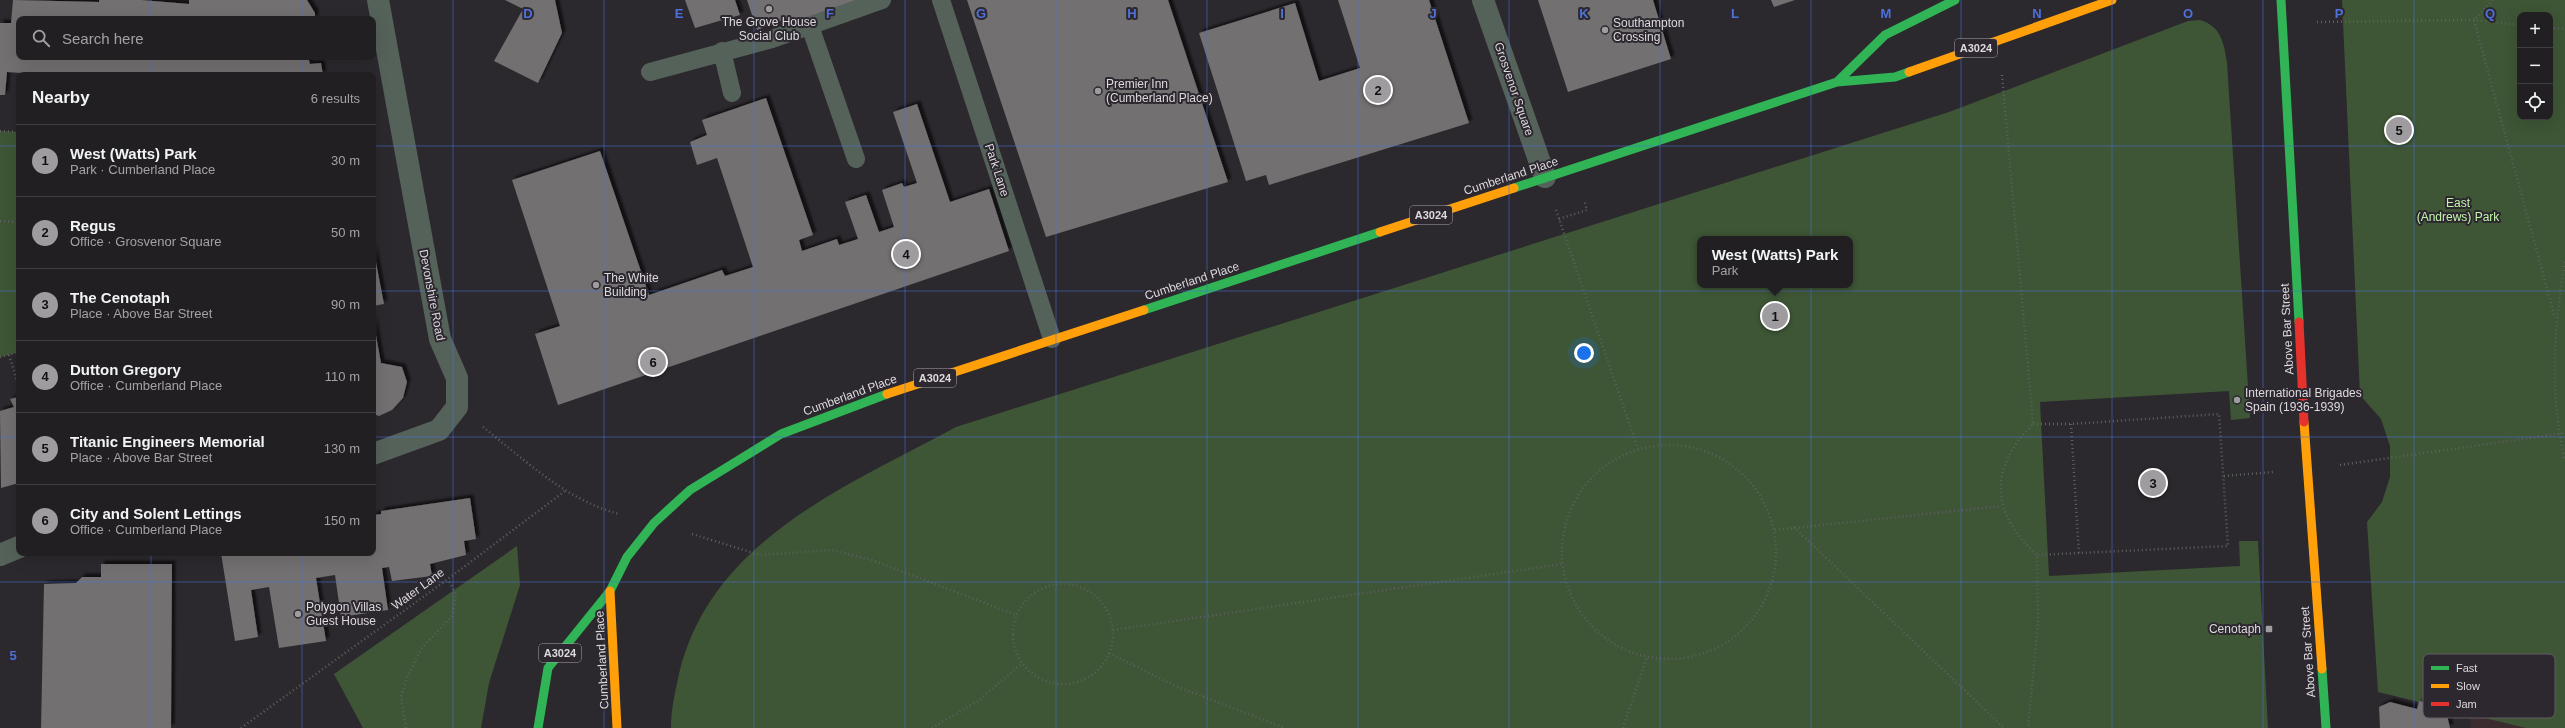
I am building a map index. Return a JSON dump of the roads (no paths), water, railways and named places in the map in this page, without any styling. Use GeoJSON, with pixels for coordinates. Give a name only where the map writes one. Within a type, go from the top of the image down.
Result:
{"type":"FeatureCollection","features":[{"type":"Feature","properties":{"kind":"main road","name":"Cumberland Place"},"geometry":{"type":"LineString","coordinates":[[1837,82],[1885,35],[1955,0]]}},
{"type":"Feature","properties":{"kind":"main road","name":"Cumberland Place"},"geometry":{"type":"LineString","coordinates":[[538,728],[548,668],[610,591],[627,558],[654,522],[690,490],[781,434],[890,392],[1545,177],[1837,82],[1895,76],[2112,0]]}},
{"type":"Feature","properties":{"kind":"main road","name":"Above Bar Street"},"geometry":{"type":"LineString","coordinates":[[2281,0],[2307,469],[2326,728]]}},
{"type":"Feature","properties":{"kind":"main road","name":"Cumberland Place"},"geometry":{"type":"LineString","coordinates":[[610,591],[617,728]]}},
{"type":"Feature","properties":{"kind":"street","name":"Devonshire Road"},"geometry":{"type":"LineString","coordinates":[[376,453],[439,430],[457,407],[457,378],[440,339],[378,0]]}},
{"type":"Feature","properties":{"kind":"street","name":"Grosvenor Square"},"geometry":{"type":"LineString","coordinates":[[1483,0],[1545,177]]}},
{"type":"Feature","properties":{"kind":"street"},"geometry":{"type":"LineString","coordinates":[[0,555],[16,548]]}},
{"type":"Feature","properties":{"kind":"lane"},"geometry":{"type":"LineString","coordinates":[[650,72],[722,51],[772,40],[882,0]]}},
{"type":"Feature","properties":{"kind":"lane","name":"Park Lane"},"geometry":{"type":"LineString","coordinates":[[941,0],[1052,339]]}},
{"type":"Feature","properties":{"kind":"lane"},"geometry":{"type":"LineString","coordinates":[[810,26],[856,159]]}},
{"type":"Feature","properties":{"kind":"lane"},"geometry":{"type":"LineString","coordinates":[[722,51],[732,93]]}},
{"type":"Feature","properties":{"kind":"place","name":"The Grove House Social Club"},"geometry":{"type":"Point","coordinates":[769,9]}},
{"type":"Feature","properties":{"kind":"place","name":"Southampton Crossing"},"geometry":{"type":"Point","coordinates":[1605,30]}},
{"type":"Feature","properties":{"kind":"place","name":"Regus"},"geometry":{"type":"Point","coordinates":[1378,90]}},
{"type":"Feature","properties":{"kind":"place","name":"Premier Inn (Cumberland Place)"},"geometry":{"type":"Point","coordinates":[1098,91]}},
{"type":"Feature","properties":{"kind":"place","name":"Titanic Engineers Memorial"},"geometry":{"type":"Point","coordinates":[2399,130]}},
{"type":"Feature","properties":{"kind":"place","name":"Dutton Gregory"},"geometry":{"type":"Point","coordinates":[906,254]}},
{"type":"Feature","properties":{"kind":"place","name":"The White Building"},"geometry":{"type":"Point","coordinates":[596,285]}},
{"type":"Feature","properties":{"kind":"place","name":"West (Watts) Park"},"geometry":{"type":"Point","coordinates":[1775,316]}},
{"type":"Feature","properties":{"kind":"place","name":"City and Solent Lettings"},"geometry":{"type":"Point","coordinates":[653,362]}},
{"type":"Feature","properties":{"kind":"place","name":"International Brigades Spain (1936-1939)"},"geometry":{"type":"Point","coordinates":[2237,400]}},
{"type":"Feature","properties":{"kind":"place","name":"The Cenotaph"},"geometry":{"type":"Point","coordinates":[2153,483]}},
{"type":"Feature","properties":{"kind":"place","name":"Polygon Villas Guest House"},"geometry":{"type":"Point","coordinates":[298,614]}},
{"type":"Feature","properties":{"kind":"place","name":"Cenotaph"},"geometry":{"type":"Point","coordinates":[2269,629]}},
{"type":"Feature","properties":{"kind":"park label","name":"East (Andrews) Park"},"geometry":{"type":"Point","coordinates":[2458,210]}}]}
